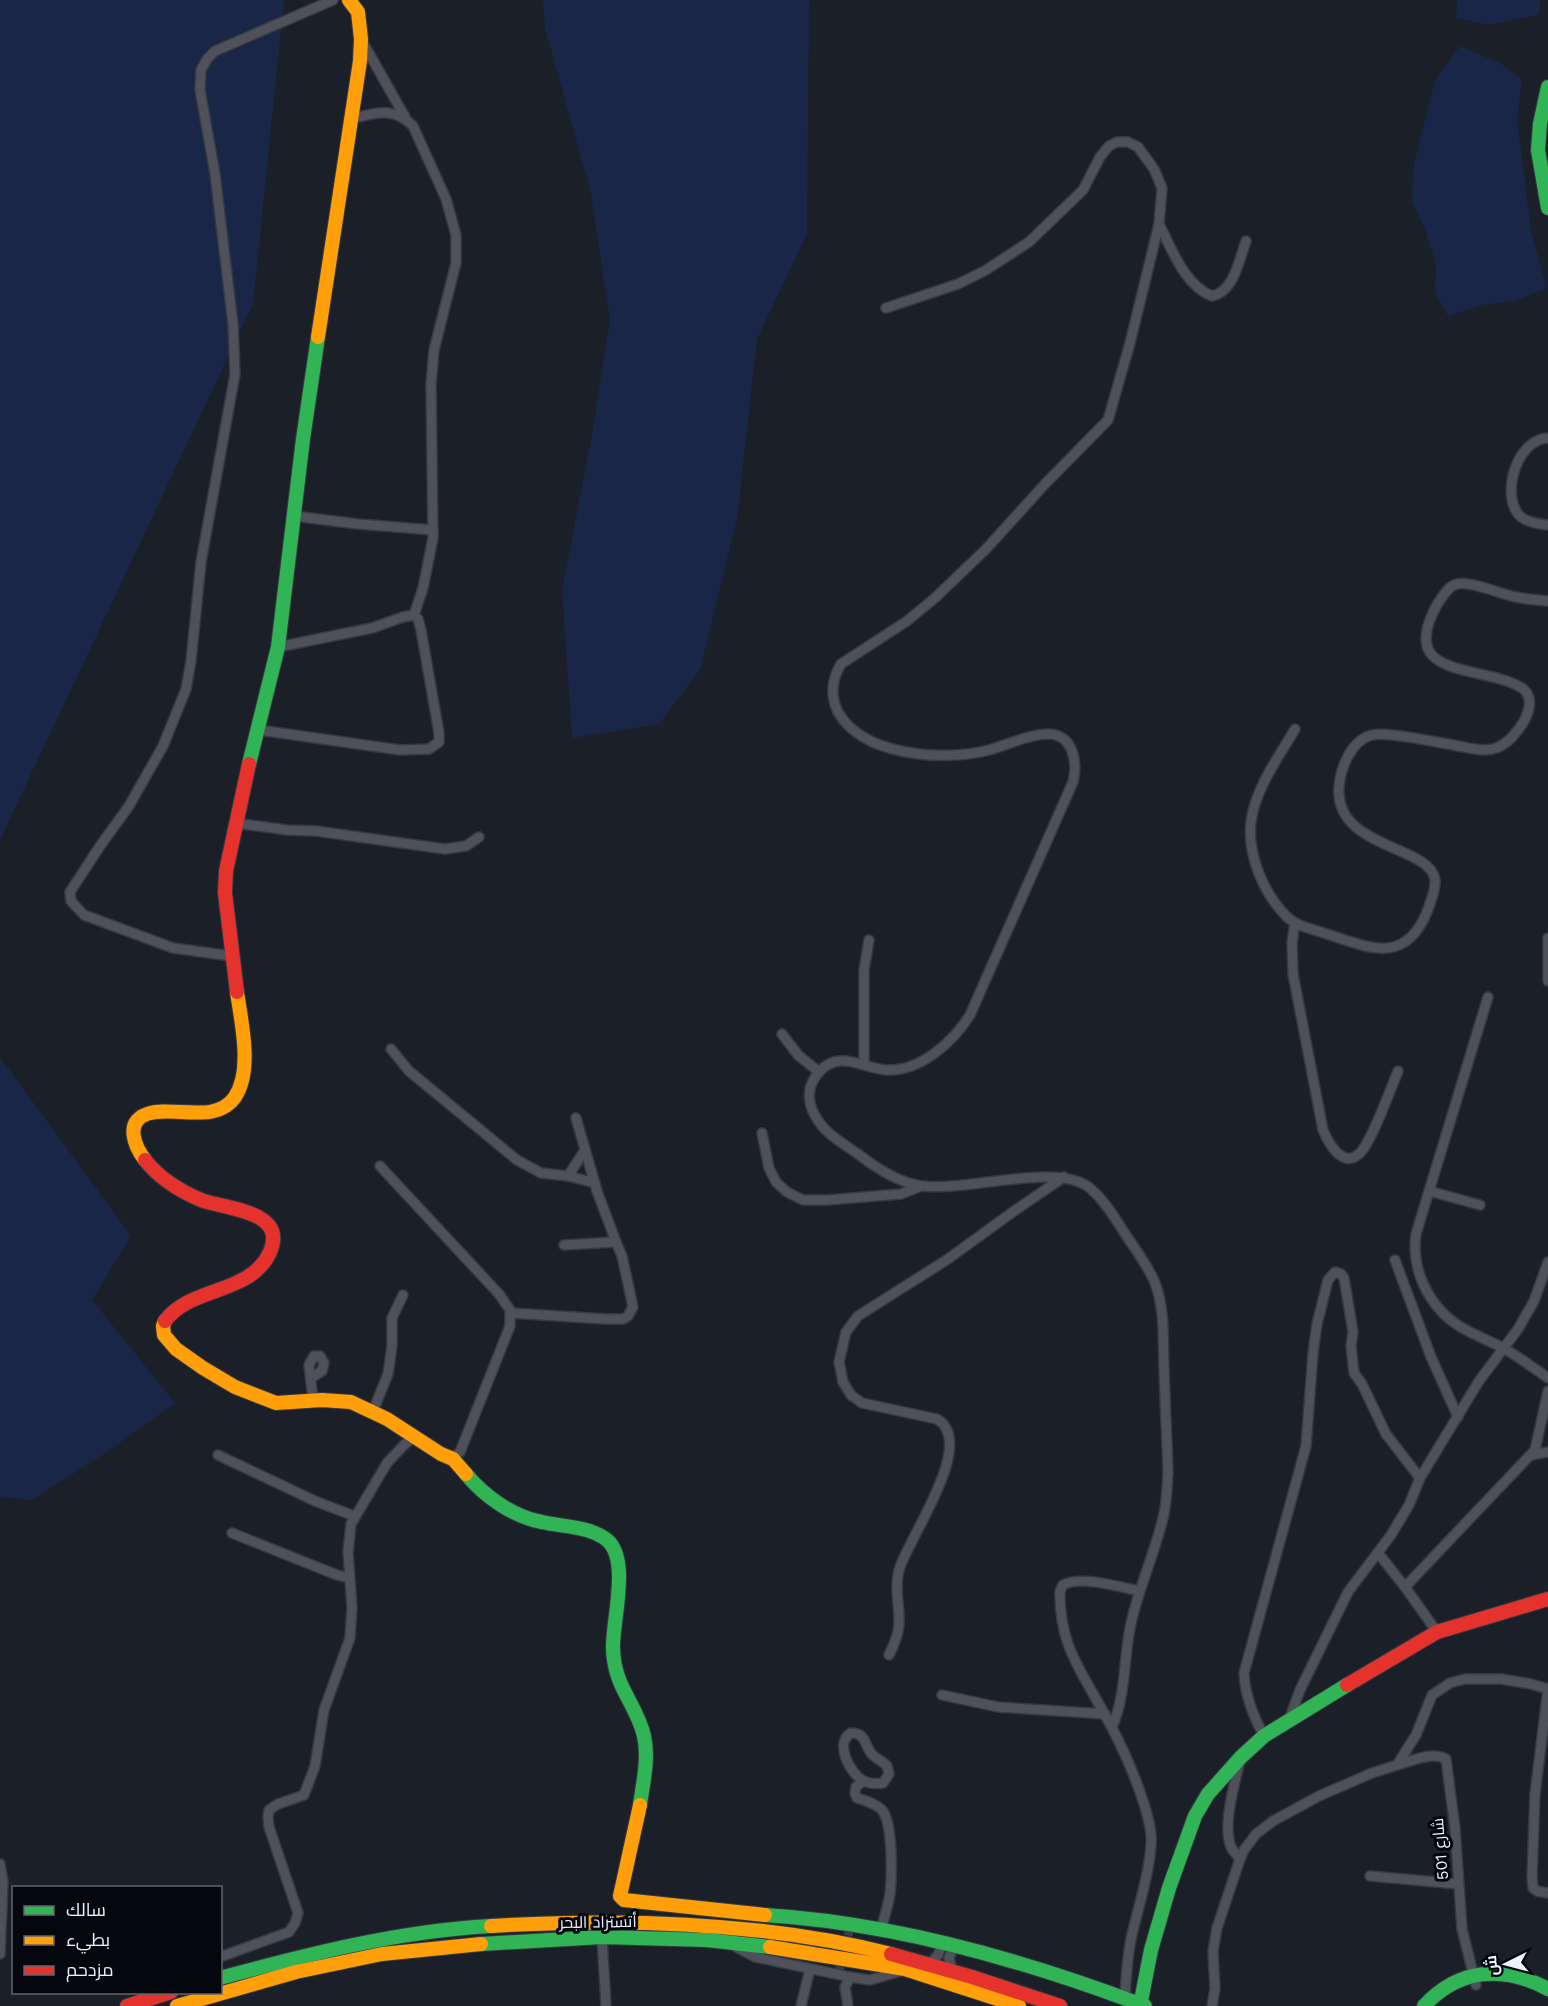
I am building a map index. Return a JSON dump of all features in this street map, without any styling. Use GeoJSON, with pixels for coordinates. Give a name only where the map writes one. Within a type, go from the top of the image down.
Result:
{"type":"FeatureCollection","features":[{"type":"Feature","properties":{"kind":"main road"},"geometry":{"type":"LineString","coordinates":[[349,0],[357,6],[361,39],[360,61],[293,516],[278,647],[235,823],[226,871],[225,893],[231,956],[245,1062],[242,1084],[236,1096],[228,1104],[216,1110],[199,1113],[150,1113],[143,1115],[134,1124],[133,1133],[135,1145],[142,1157],[167,1180],[209,1203],[248,1210],[257,1214],[270,1230],[273,1246],[262,1266],[250,1275],[235,1284],[179,1307],[166,1318],[162,1330],[167,1340],[175,1348],[248,1394],[266,1401],[276,1403],[313,1400],[343,1401],[373,1411],[416,1436],[441,1454],[452,1458],[469,1478],[518,1514],[547,1524],[589,1530],[604,1536],[614,1546],[619,1557],[620,1568],[613,1659],[623,1692],[644,1734],[645,1746],[639,1810],[620,1896],[624,1900],[704,1907],[733,1913],[814,1918],[881,1930],[948,1944],[1057,1975],[1142,2005],[1151,1950],[1169,1888],[1196,1816],[1208,1794],[1241,1756],[1264,1736],[1288,1720],[1437,1632],[1465,1621],[1528,1607],[1548,1599]]}},
{"type":"Feature","properties":{"kind":"main road"},"geometry":{"type":"LineString","coordinates":[[1548,87],[1540,124],[1538,150],[1548,208]]}},
{"type":"Feature","properties":{"kind":"main road","name":"أتستراد البحر"},"geometry":{"type":"LineString","coordinates":[[222,1977],[372,1941],[474,1927],[621,1922],[818,1938],[952,1970],[1060,2006]]}},
{"type":"Feature","properties":{"kind":"main road","name":"أتستراد البحر"},"geometry":{"type":"LineString","coordinates":[[222,1993],[296,1972],[382,1954],[466,1945],[602,1936],[708,1940],[796,1950],[905,1969],[1019,2006]]}},
{"type":"Feature","properties":{"kind":"main road"},"geometry":{"type":"LineString","coordinates":[[1424,2006],[1440,1991],[1474,1980],[1511,1973],[1535,1980],[1548,1989]]}},
{"type":"Feature","properties":{"kind":"main road"},"geometry":{"type":"LineString","coordinates":[[1435,2006],[1474,1980],[1516,1983],[1548,2000]]}},
{"type":"Feature","properties":{"kind":"main road","name":"أتستراد البحر"},"geometry":{"type":"LineString","coordinates":[[177,2006],[219,1994]]}},
{"type":"Feature","properties":{"kind":"main road"},"geometry":{"type":"LineString","coordinates":[[126,2006],[156,1995]]}},
{"type":"Feature","properties":{"kind":"street"},"geometry":{"type":"LineString","coordinates":[[231,956],[173,948],[84,915],[71,902],[70,892],[129,806],[163,746],[186,688],[191,661],[201,562],[235,374],[236,351],[215,174],[200,90],[201,70],[215,51],[333,0]]}},
{"type":"Feature","properties":{"kind":"street"},"geometry":{"type":"LineString","coordinates":[[259,730],[400,750],[426,750],[436,746],[439,742],[419,624],[414,615],[423,588],[433,530],[431,384],[434,351],[456,263],[456,235],[446,199],[413,126],[405,117],[361,39]]}},
{"type":"Feature","properties":{"kind":"street"},"geometry":{"type":"LineString","coordinates":[[350,119],[378,112],[405,117]]}},
{"type":"Feature","properties":{"kind":"street"},"geometry":{"type":"LineString","coordinates":[[886,308],[958,284],[986,270],[1029,242],[1083,190],[1100,157],[1109,146],[1117,142],[1128,142],[1138,147],[1154,169],[1162,188],[1159,224],[1108,420],[986,549],[936,597],[907,621],[841,664],[835,674],[833,685],[834,700],[845,723],[873,741],[890,748],[919,754],[953,756],[988,751],[1039,735],[1050,735],[1063,739],[1069,746],[1075,760],[1076,770],[1073,782],[970,1015],[961,1029],[945,1047],[911,1065],[888,1070],[840,1060],[831,1063],[819,1072],[810,1087],[810,1104],[821,1126],[882,1170],[903,1181],[921,1186],[945,1187],[1040,1178],[1064,1178],[1082,1182],[1107,1206],[1155,1282],[1163,1324],[1167,1484],[1164,1515],[1139,1590],[1125,1652],[1119,1707],[1112,1727]]}},
{"type":"Feature","properties":{"kind":"street"},"geometry":{"type":"LineString","coordinates":[[1159,224],[1186,274],[1205,293],[1212,296],[1228,288],[1246,241]]}},
{"type":"Feature","properties":{"kind":"street"},"geometry":{"type":"LineString","coordinates":[[1548,438],[1539,439],[1525,450],[1519,460],[1512,483],[1513,500],[1519,516],[1529,521],[1548,525]]}},
{"type":"Feature","properties":{"kind":"street"},"geometry":{"type":"LineString","coordinates":[[293,516],[433,530]]}},
{"type":"Feature","properties":{"kind":"street"},"geometry":{"type":"LineString","coordinates":[[1295,729],[1260,792],[1251,821],[1258,873],[1280,909],[1295,923],[1372,948],[1387,949],[1404,943],[1419,928],[1435,888],[1435,877],[1426,866],[1412,856],[1364,834],[1350,821],[1344,813],[1339,795],[1343,770],[1352,750],[1359,742],[1375,735],[1492,750],[1510,740],[1528,713],[1529,703],[1526,691],[1503,680],[1450,667],[1436,660],[1432,657],[1428,645],[1428,627],[1446,591],[1456,585],[1469,585],[1516,597],[1548,602]]}},
{"type":"Feature","properties":{"kind":"street"},"geometry":{"type":"LineString","coordinates":[[278,647],[372,628],[414,615]]}},
{"type":"Feature","properties":{"kind":"street"},"geometry":{"type":"LineString","coordinates":[[235,823],[287,830],[316,831],[445,849],[462,848],[479,837]]}},
{"type":"Feature","properties":{"kind":"street"},"geometry":{"type":"LineString","coordinates":[[1295,923],[1292,943],[1293,974],[1323,1130],[1327,1141],[1339,1155],[1355,1157],[1365,1146],[1398,1071]]}},
{"type":"Feature","properties":{"kind":"street"},"geometry":{"type":"LineString","coordinates":[[1548,938],[1548,981]]}},
{"type":"Feature","properties":{"kind":"street"},"geometry":{"type":"LineString","coordinates":[[864,1064],[864,970],[869,940]]}},
{"type":"Feature","properties":{"kind":"street"},"geometry":{"type":"LineString","coordinates":[[1488,997],[1416,1234],[1414,1247],[1418,1274],[1427,1291],[1446,1316],[1461,1327],[1504,1349],[1548,1378]]}},
{"type":"Feature","properties":{"kind":"street"},"geometry":{"type":"LineString","coordinates":[[782,1034],[798,1055],[819,1072]]}},
{"type":"Feature","properties":{"kind":"street"},"geometry":{"type":"LineString","coordinates":[[391,1049],[409,1071],[517,1160],[541,1173],[568,1176],[595,1184]]}},
{"type":"Feature","properties":{"kind":"street"},"geometry":{"type":"LineString","coordinates":[[511,1313],[623,1319],[628,1316],[633,1307],[622,1256],[595,1184],[576,1118]]}},
{"type":"Feature","properties":{"kind":"street"},"geometry":{"type":"LineString","coordinates":[[762,1133],[768,1168],[776,1182],[787,1192],[803,1200],[901,1194],[921,1186]]}},
{"type":"Feature","properties":{"kind":"street"},"geometry":{"type":"LineString","coordinates":[[568,1176],[585,1150]]}},
{"type":"Feature","properties":{"kind":"street"},"geometry":{"type":"LineString","coordinates":[[380,1166],[487,1280],[506,1302],[511,1313],[510,1326],[460,1452],[452,1458]]}},
{"type":"Feature","properties":{"kind":"street"},"geometry":{"type":"LineString","coordinates":[[890,1655],[899,1627],[897,1590],[899,1569],[940,1486],[949,1455],[948,1434],[945,1425],[937,1419],[862,1403],[851,1395],[843,1382],[839,1362],[846,1332],[858,1316],[948,1259],[1064,1178]]}},
{"type":"Feature","properties":{"kind":"street"},"geometry":{"type":"LineString","coordinates":[[1429,1191],[1480,1205]]}},
{"type":"Feature","properties":{"kind":"street"},"geometry":{"type":"LineString","coordinates":[[564,1245],[616,1242]]}},
{"type":"Feature","properties":{"kind":"street"},"geometry":{"type":"LineString","coordinates":[[1395,1260],[1431,1357],[1458,1417]]}},
{"type":"Feature","properties":{"kind":"street"},"geometry":{"type":"LineString","coordinates":[[1288,1720],[1339,1606],[1378,1553],[1409,1505],[1420,1478],[1479,1381],[1518,1329],[1534,1300],[1548,1262]]}},
{"type":"Feature","properties":{"kind":"street"},"geometry":{"type":"LineString","coordinates":[[1264,1736],[1248,1700],[1244,1673],[1306,1446],[1317,1324],[1328,1280],[1335,1272],[1344,1278],[1353,1332],[1351,1346],[1354,1372],[1364,1387],[1386,1434],[1420,1478]]}},
{"type":"Feature","properties":{"kind":"street"},"geometry":{"type":"LineString","coordinates":[[373,1411],[388,1374],[393,1318],[403,1295]]}},
{"type":"Feature","properties":{"kind":"street"},"geometry":{"type":"LineString","coordinates":[[311,1378],[313,1400]]}},
{"type":"Feature","properties":{"kind":"street"},"geometry":{"type":"LineString","coordinates":[[1405,1587],[1531,1455],[1536,1447],[1548,1391]]}},
{"type":"Feature","properties":{"kind":"street"},"geometry":{"type":"LineString","coordinates":[[222,1956],[289,1932],[295,1923],[298,1913],[272,1835],[268,1818],[269,1810],[278,1804],[304,1795],[315,1766],[324,1710],[350,1638],[352,1608],[348,1537],[354,1516],[387,1462],[416,1436]]}},
{"type":"Feature","properties":{"kind":"street"},"geometry":{"type":"LineString","coordinates":[[1531,1455],[1548,1452]]}},
{"type":"Feature","properties":{"kind":"street"},"geometry":{"type":"LineString","coordinates":[[218,1455],[315,1501],[354,1516]]}},
{"type":"Feature","properties":{"kind":"street"},"geometry":{"type":"LineString","coordinates":[[232,1533],[349,1578]]}},
{"type":"Feature","properties":{"kind":"street"},"geometry":{"type":"LineString","coordinates":[[1378,1553],[1437,1632]]}},
{"type":"Feature","properties":{"kind":"street"},"geometry":{"type":"LineString","coordinates":[[1125,1998],[1131,1938],[1141,1902],[1151,1834],[1135,1780],[1112,1727],[1066,1642],[1060,1605],[1061,1587],[1068,1582],[1081,1581],[1139,1590]]}},
{"type":"Feature","properties":{"kind":"street"},"geometry":{"type":"LineString","coordinates":[[1212,2006],[1215,1989],[1213,1951],[1217,1928],[1239,1859],[1247,1845],[1256,1834],[1294,1808],[1356,1779],[1397,1764],[1416,1735],[1432,1695],[1450,1683],[1465,1679],[1502,1679],[1548,1689],[1535,1794],[1532,1876],[1533,1888],[1548,1893]]}},
{"type":"Feature","properties":{"kind":"street"},"geometry":{"type":"LineString","coordinates":[[942,1695],[998,1707],[1105,1714]]}},
{"type":"Feature","properties":{"kind":"street"},"geometry":{"type":"LineString","coordinates":[[856,1733],[863,1737],[871,1754],[887,1766],[889,1774],[883,1783],[863,1781],[853,1769],[843,1749],[843,1742],[847,1734],[856,1733]]}},
{"type":"Feature","properties":{"kind":"street"},"geometry":{"type":"LineString","coordinates":[[1239,1859],[1231,1847],[1228,1835],[1231,1805],[1241,1756]]}},
{"type":"Feature","properties":{"kind":"street","name":"شارع 501"},"geometry":{"type":"LineString","coordinates":[[1397,1764],[1432,1756],[1446,1759],[1455,1828],[1462,1929],[1474,1980]]}},
{"type":"Feature","properties":{"kind":"street"},"geometry":{"type":"LineString","coordinates":[[863,1781],[856,1787],[857,1798],[873,1803],[887,1818],[890,1894],[881,1930]]}},
{"type":"Feature","properties":{"kind":"street"},"geometry":{"type":"LineString","coordinates":[[0,1864],[3,1882],[0,1954]]}},
{"type":"Feature","properties":{"kind":"street"},"geometry":{"type":"LineString","coordinates":[[1371,1876],[1458,1884]]}},
{"type":"Feature","properties":{"kind":"street"},"geometry":{"type":"LineString","coordinates":[[713,1928],[733,1913]]}},
{"type":"Feature","properties":{"kind":"street"},"geometry":{"type":"LineString","coordinates":[[602,1936],[606,2006]]}},
{"type":"Feature","properties":{"kind":"street"},"geometry":{"type":"LineString","coordinates":[[732,1943],[738,1949],[755,1957],[850,1977],[870,1980],[883,1978],[905,1969]]}},
{"type":"Feature","properties":{"kind":"street"},"geometry":{"type":"LineString","coordinates":[[930,1964],[948,1944]]}},
{"type":"Feature","properties":{"kind":"street"},"geometry":{"type":"LineString","coordinates":[[948,1944],[952,1970]]}},
{"type":"Feature","properties":{"kind":"street"},"geometry":{"type":"LineString","coordinates":[[801,2006],[810,1969]]}},
{"type":"Feature","properties":{"kind":"street"},"geometry":{"type":"LineString","coordinates":[[848,2006],[845,1988],[850,1977]]}},
{"type":"Feature","properties":{"kind":"shaded area"},"geometry":{"type":"Polygon","coordinates":[[[0,0],[284,0],[253,304],[0,840],[0,0]]]}},
{"type":"Feature","properties":{"kind":"shaded area"},"geometry":{"type":"Polygon","coordinates":[[[543,0],[809,0],[807,234],[757,339],[737,518],[700,670],[659,724],[572,738],[562,589],[591,441],[610,320],[591,193],[545,28],[543,0]]]}},
{"type":"Feature","properties":{"kind":"shaded area"},"geometry":{"type":"Polygon","coordinates":[[[1457,0],[1541,0],[1538,15],[1488,25],[1456,18],[1457,0]]]}},
{"type":"Feature","properties":{"kind":"shaded area"},"geometry":{"type":"Polygon","coordinates":[[[1460,46],[1500,63],[1522,79],[1517,119],[1531,231],[1547,288],[1515,301],[1481,305],[1448,316],[1435,292],[1436,264],[1424,226],[1412,203],[1414,164],[1435,80],[1460,46]]]}},
{"type":"Feature","properties":{"kind":"shaded area"},"geometry":{"type":"Polygon","coordinates":[[[0,1057],[131,1236],[92,1300],[175,1403],[107,1452],[32,1500],[0,1497],[0,1057]]]}},
{"type":"Feature","properties":{"kind":"tunnel"},"geometry":{"type":"LineString","coordinates":[[838,1975],[851,1924]]}},
{"type":"Feature","properties":{"kind":"traffic: fast"},"geometry":{"type":"LineString","coordinates":[[1548,87],[1540,124],[1538,150],[1548,208]]}},
{"type":"Feature","properties":{"kind":"traffic: fast"},"geometry":{"type":"LineString","coordinates":[[249,764],[278,647],[303,439],[318,337]]}},
{"type":"Feature","properties":{"kind":"traffic: fast"},"geometry":{"type":"LineString","coordinates":[[466,1474],[490,1498],[510,1510],[531,1519],[592,1532],[607,1540],[614,1549],[619,1575],[613,1646],[614,1660],[621,1684],[640,1724],[646,1753],[640,1805]]}},
{"type":"Feature","properties":{"kind":"traffic: fast"},"geometry":{"type":"LineString","coordinates":[[1140,2006],[1151,1950],[1169,1888],[1195,1816],[1208,1794],[1241,1757],[1264,1736],[1347,1685]]}},
{"type":"Feature","properties":{"kind":"traffic: fast"},"geometry":{"type":"LineString","coordinates":[[765,1915],[862,1926],[958,1946],[1053,1973],[1145,2006]]}},
{"type":"Feature","properties":{"kind":"traffic: fast"},"geometry":{"type":"LineString","coordinates":[[222,1977],[321,1952],[388,1938],[491,1926]]}},
{"type":"Feature","properties":{"kind":"traffic: fast"},"geometry":{"type":"LineString","coordinates":[[481,1944],[602,1937],[707,1940],[770,1947]]}},
{"type":"Feature","properties":{"kind":"traffic: fast"},"geometry":{"type":"LineString","coordinates":[[1424,2006],[1452,1984],[1483,1974],[1515,1976],[1548,1989]]}},
{"type":"Feature","properties":{"kind":"traffic: slow"},"geometry":{"type":"LineString","coordinates":[[318,337],[360,61],[361,39],[358,12],[349,0]]}},
{"type":"Feature","properties":{"kind":"traffic: slow"},"geometry":{"type":"LineString","coordinates":[[145,1160],[135,1142],[134,1135],[136,1123],[140,1118],[157,1112],[194,1113],[217,1110],[227,1105],[235,1097],[240,1086],[245,1060],[237,992]]}},
{"type":"Feature","properties":{"kind":"traffic: slow"},"geometry":{"type":"LineString","coordinates":[[165,1321],[164,1335],[176,1349],[235,1387],[276,1403],[322,1400],[351,1402],[387,1419],[441,1454],[453,1459],[466,1474]]}},
{"type":"Feature","properties":{"kind":"traffic: slow"},"geometry":{"type":"LineString","coordinates":[[640,1805],[620,1896],[624,1900],[765,1915]]}},
{"type":"Feature","properties":{"kind":"traffic: slow"},"geometry":{"type":"LineString","coordinates":[[491,1926],[590,1922],[692,1925],[793,1935],[891,1954]]}},
{"type":"Feature","properties":{"kind":"traffic: slow"},"geometry":{"type":"LineString","coordinates":[[222,1993],[296,1972],[382,1954],[481,1944]]}},
{"type":"Feature","properties":{"kind":"traffic: slow"},"geometry":{"type":"LineString","coordinates":[[770,1947],[905,1969],[1019,2006]]}},
{"type":"Feature","properties":{"kind":"traffic: slow"},"geometry":{"type":"LineString","coordinates":[[177,2006],[219,1994]]}},
{"type":"Feature","properties":{"kind":"traffic: jam"},"geometry":{"type":"LineString","coordinates":[[237,992],[225,893],[226,871],[249,764]]}},
{"type":"Feature","properties":{"kind":"traffic: jam"},"geometry":{"type":"LineString","coordinates":[[145,1160],[163,1178],[193,1196],[238,1209],[262,1219],[270,1227],[273,1238],[270,1252],[261,1266],[249,1276],[189,1302],[165,1321]]}},
{"type":"Feature","properties":{"kind":"traffic: jam"},"geometry":{"type":"LineString","coordinates":[[1347,1685],[1437,1632],[1548,1599]]}},
{"type":"Feature","properties":{"kind":"traffic: jam"},"geometry":{"type":"LineString","coordinates":[[891,1954],[972,1977],[1060,2006]]}},
{"type":"Feature","properties":{"kind":"traffic: jam"},"geometry":{"type":"LineString","coordinates":[[127,2006],[165,1994]]}}]}
